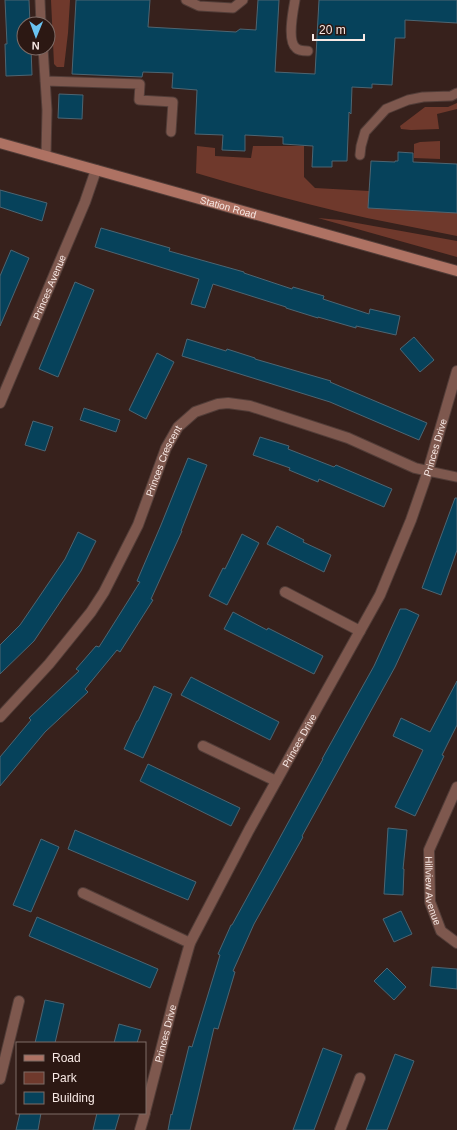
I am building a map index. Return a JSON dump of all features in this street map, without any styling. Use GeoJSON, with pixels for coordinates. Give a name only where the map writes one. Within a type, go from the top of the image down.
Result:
{"type":"FeatureCollection","features":[{"type":"Feature","properties":{"kind":"main road","name":"Station Road"},"geometry":{"type":"LineString","coordinates":[[0,143],[457,271]]}},
{"type":"Feature","properties":{"kind":"street","name":"Princes Avenue"},"geometry":{"type":"LineString","coordinates":[[0,403],[85,202],[96,170]]}},
{"type":"Feature","properties":{"kind":"street","name":"Princes Drive"},"geometry":{"type":"LineString","coordinates":[[146,1108],[190,943],[249,830],[380,595],[411,520],[428,471],[457,371]]}},
{"type":"Feature","properties":{"kind":"street","name":"Princes Crescent"},"geometry":{"type":"LineString","coordinates":[[0,717],[48,664],[90,612],[104,592],[138,525],[166,448],[178,427],[195,412],[218,404],[228,403],[250,406],[348,438],[415,468],[428,471]]}},
{"type":"Feature","properties":{"kind":"street"},"geometry":{"type":"LineString","coordinates":[[285,592],[360,631]]}},
{"type":"Feature","properties":{"kind":"street"},"geometry":{"type":"LineString","coordinates":[[203,746],[276,781]]}},
{"type":"Feature","properties":{"kind":"street","name":"Hillview Avenue"},"geometry":{"type":"LineString","coordinates":[[457,787],[429,850],[430,902],[441,931],[457,943]]}},
{"type":"Feature","properties":{"kind":"street"},"geometry":{"type":"LineString","coordinates":[[83,893],[190,943]]}},
{"type":"Feature","properties":{"kind":"street"},"geometry":{"type":"LineString","coordinates":[[0,1079],[19,1001]]}},
{"type":"Feature","properties":{"kind":"street"},"geometry":{"type":"LineString","coordinates":[[340,1130],[360,1078]]}},
{"type":"Feature","properties":{"kind":"street","name":"Princes Drive"},"geometry":{"type":"LineString","coordinates":[[140,1130],[144,1114]]}},
{"type":"Feature","properties":{"kind":"lane"},"geometry":{"type":"LineString","coordinates":[[40,0],[41,16]]}},
{"type":"Feature","properties":{"kind":"lane"},"geometry":{"type":"LineString","coordinates":[[186,0],[199,6],[233,8],[243,0]]}},
{"type":"Feature","properties":{"kind":"lane"},"geometry":{"type":"LineString","coordinates":[[294,0],[292,43],[295,48],[308,51]]}},
{"type":"Feature","properties":{"kind":"lane"},"geometry":{"type":"LineString","coordinates":[[43,56],[47,110],[46,156]]}},
{"type":"Feature","properties":{"kind":"lane"},"geometry":{"type":"LineString","coordinates":[[45,81],[140,84],[139,100],[173,102],[171,132]]}},
{"type":"Feature","properties":{"kind":"lane"},"geometry":{"type":"LineString","coordinates":[[360,155],[365,132],[386,109],[423,96],[451,96],[457,93]]}},
{"type":"Feature","properties":{"kind":"lane"},"geometry":{"type":"LineString","coordinates":[[428,471],[457,477]]}},
{"type":"Feature","properties":{"kind":"green space"},"geometry":{"type":"Polygon","coordinates":[[[51,0],[70,0],[64,67],[57,67],[54,64],[54,56],[56,56],[56,16],[52,16],[51,0]]]}},
{"type":"Feature","properties":{"kind":"green space"},"geometry":{"type":"Polygon","coordinates":[[[457,103],[457,109],[437,114],[439,129],[401,129],[400,126],[425,107],[448,107],[457,103]]]}},
{"type":"Feature","properties":{"kind":"green space"},"geometry":{"type":"Polygon","coordinates":[[[440,141],[440,159],[414,158],[414,144],[420,142],[440,141]]]}},
{"type":"Feature","properties":{"kind":"green space"},"geometry":{"type":"Polygon","coordinates":[[[197,146],[215,148],[215,156],[251,158],[253,146],[304,146],[304,177],[315,188],[369,191],[457,213],[457,236],[324,208],[196,173],[197,146]]]}},
{"type":"Feature","properties":{"kind":"green space"},"geometry":{"type":"Polygon","coordinates":[[[318,218],[340,220],[457,241],[457,257],[318,218]]]}},
{"type":"Feature","properties":{"kind":"building"},"geometry":{"type":"Polygon","coordinates":[[[5,0],[29,0],[30,16],[16,16],[16,56],[31,56],[32,75],[6,76],[5,44],[7,44],[5,0]]]}},
{"type":"Feature","properties":{"kind":"building"},"geometry":{"type":"Polygon","coordinates":[[[76,0],[150,0],[148,27],[236,32],[240,29],[256,30],[258,0],[279,0],[275,72],[315,74],[319,0],[457,0],[457,23],[405,20],[405,38],[395,38],[392,85],[372,84],[372,88],[352,87],[351,114],[349,112],[347,161],[332,161],[332,167],[312,167],[313,146],[283,144],[283,137],[245,135],[245,151],[222,150],[223,135],[195,134],[197,90],[172,88],[173,73],[143,72],[142,77],[72,74],[76,0]]]}},
{"type":"Feature","properties":{"kind":"building"},"geometry":{"type":"Polygon","coordinates":[[[59,94],[83,95],[82,119],[58,118],[59,94]]]}},
{"type":"Feature","properties":{"kind":"building"},"geometry":{"type":"Polygon","coordinates":[[[398,152],[413,153],[413,162],[457,164],[457,213],[368,208],[371,161],[398,161],[398,152]]]}},
{"type":"Feature","properties":{"kind":"building"},"geometry":{"type":"Polygon","coordinates":[[[0,190],[47,203],[42,221],[0,207],[0,190]]]}},
{"type":"Feature","properties":{"kind":"building"},"geometry":{"type":"Polygon","coordinates":[[[101,228],[170,248],[169,251],[244,272],[292,289],[293,287],[324,296],[323,299],[369,314],[370,309],[400,316],[396,335],[356,326],[356,328],[318,318],[213,284],[205,308],[191,304],[199,279],[95,247],[101,228]]]}},
{"type":"Feature","properties":{"kind":"building"},"geometry":{"type":"Polygon","coordinates":[[[11,250],[29,258],[0,326],[0,276],[11,250]]]}},
{"type":"Feature","properties":{"kind":"building"},"geometry":{"type":"Polygon","coordinates":[[[75,282],[94,290],[58,377],[39,369],[75,282]]]}},
{"type":"Feature","properties":{"kind":"building"},"geometry":{"type":"Polygon","coordinates":[[[414,337],[434,360],[420,372],[400,349],[414,337]]]}},
{"type":"Feature","properties":{"kind":"building"},"geometry":{"type":"Polygon","coordinates":[[[187,339],[226,351],[227,349],[255,359],[331,381],[330,382],[427,423],[419,440],[330,402],[182,356],[187,339]]]}},
{"type":"Feature","properties":{"kind":"building"},"geometry":{"type":"Polygon","coordinates":[[[157,353],[174,362],[146,419],[129,410],[157,353]]]}},
{"type":"Feature","properties":{"kind":"building"},"geometry":{"type":"Polygon","coordinates":[[[84,408],[120,420],[116,432],[80,420],[84,408]]]}},
{"type":"Feature","properties":{"kind":"building"},"geometry":{"type":"Polygon","coordinates":[[[33,421],[53,427],[45,451],[25,445],[33,421]]]}},
{"type":"Feature","properties":{"kind":"building"},"geometry":{"type":"Polygon","coordinates":[[[260,437],[289,446],[288,449],[334,467],[336,465],[392,489],[384,507],[319,479],[318,482],[289,470],[290,468],[253,455],[260,437]]]}},
{"type":"Feature","properties":{"kind":"building"},"geometry":{"type":"Polygon","coordinates":[[[188,458],[207,465],[182,531],[151,599],[153,600],[120,652],[117,650],[85,689],[88,692],[45,732],[0,786],[0,757],[31,720],[29,718],[79,671],[76,669],[96,646],[99,647],[140,582],[137,581],[188,458]]]}},
{"type":"Feature","properties":{"kind":"building"},"geometry":{"type":"Polygon","coordinates":[[[455,498],[457,498],[457,550],[441,595],[422,588],[455,498]]]}},
{"type":"Feature","properties":{"kind":"building"},"geometry":{"type":"Polygon","coordinates":[[[277,526],[304,540],[303,542],[331,555],[324,572],[267,544],[277,526]]]}},
{"type":"Feature","properties":{"kind":"building"},"geometry":{"type":"Polygon","coordinates":[[[78,532],[96,541],[81,571],[34,641],[0,674],[0,645],[20,625],[65,559],[78,532]]]}},
{"type":"Feature","properties":{"kind":"building"},"geometry":{"type":"Polygon","coordinates":[[[242,534],[259,543],[227,605],[209,596],[223,568],[225,569],[242,534]]]}},
{"type":"Feature","properties":{"kind":"building"},"geometry":{"type":"Polygon","coordinates":[[[400,609],[406,609],[419,615],[395,667],[254,924],[233,971],[235,972],[218,1029],[214,1028],[190,1130],[168,1130],[189,1046],[192,1047],[220,955],[218,954],[231,925],[374,666],[400,609]]]}},
{"type":"Feature","properties":{"kind":"building"},"geometry":{"type":"Polygon","coordinates":[[[233,612],[267,630],[268,628],[323,656],[314,674],[224,629],[233,612]]]}},
{"type":"Feature","properties":{"kind":"building"},"geometry":{"type":"Polygon","coordinates":[[[191,677],[279,722],[270,740],[181,695],[191,677]]]}},
{"type":"Feature","properties":{"kind":"building"},"geometry":{"type":"Polygon","coordinates":[[[457,681],[457,725],[415,816],[395,807],[423,750],[393,736],[401,718],[430,732],[457,681]]]}},
{"type":"Feature","properties":{"kind":"building"},"geometry":{"type":"Polygon","coordinates":[[[154,686],[172,694],[143,758],[124,749],[154,686]]]}},
{"type":"Feature","properties":{"kind":"building"},"geometry":{"type":"Polygon","coordinates":[[[148,764],[240,808],[231,826],[140,781],[148,764]]]}},
{"type":"Feature","properties":{"kind":"building"},"geometry":{"type":"Polygon","coordinates":[[[388,828],[407,830],[403,869],[403,895],[384,894],[388,828]]]}},
{"type":"Feature","properties":{"kind":"building"},"geometry":{"type":"Polygon","coordinates":[[[75,830],[196,882],[188,900],[68,849],[75,830]]]}},
{"type":"Feature","properties":{"kind":"building"},"geometry":{"type":"Polygon","coordinates":[[[41,839],[59,847],[31,912],[13,905],[41,839]]]}},
{"type":"Feature","properties":{"kind":"building"},"geometry":{"type":"Polygon","coordinates":[[[401,911],[412,934],[394,942],[383,919],[401,911]]]}},
{"type":"Feature","properties":{"kind":"building"},"geometry":{"type":"Polygon","coordinates":[[[37,917],[158,969],[150,988],[29,936],[37,917]]]}},
{"type":"Feature","properties":{"kind":"building"},"geometry":{"type":"Polygon","coordinates":[[[432,967],[457,969],[457,989],[430,986],[432,967]]]}},
{"type":"Feature","properties":{"kind":"building"},"geometry":{"type":"Polygon","coordinates":[[[387,968],[406,987],[394,1000],[374,981],[387,968]]]}},
{"type":"Feature","properties":{"kind":"building"},"geometry":{"type":"Polygon","coordinates":[[[45,1000],[64,1004],[55,1042],[35,1042],[45,1000]]]}},
{"type":"Feature","properties":{"kind":"building"},"geometry":{"type":"Polygon","coordinates":[[[119,1024],[141,1030],[137,1042],[114,1042],[119,1024]]]}},
{"type":"Feature","properties":{"kind":"building"},"geometry":{"type":"Polygon","coordinates":[[[323,1048],[342,1055],[314,1130],[293,1130],[323,1048]]]}},
{"type":"Feature","properties":{"kind":"building"},"geometry":{"type":"Polygon","coordinates":[[[395,1054],[414,1061],[387,1130],[366,1130],[395,1054]]]}},
{"type":"Feature","properties":{"kind":"building"},"geometry":{"type":"Polygon","coordinates":[[[20,1114],[41,1114],[38,1130],[16,1130],[20,1114]]]}},
{"type":"Feature","properties":{"kind":"building"},"geometry":{"type":"Polygon","coordinates":[[[97,1114],[120,1114],[115,1130],[93,1130],[97,1114]]]}}]}
